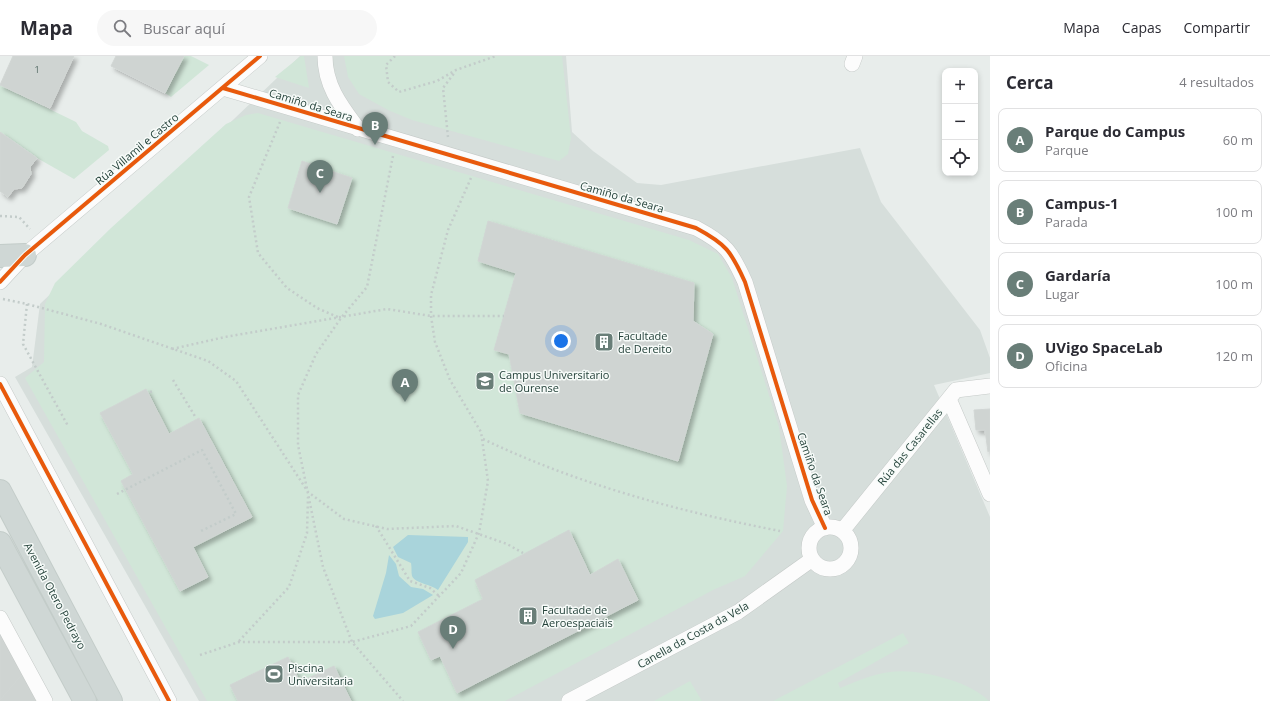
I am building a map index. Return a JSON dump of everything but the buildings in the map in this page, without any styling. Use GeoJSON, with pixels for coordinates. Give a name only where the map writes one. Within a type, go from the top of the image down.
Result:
{"type":"FeatureCollection","features":[{"type":"Feature","properties":{"kind":"main road"},"geometry":{"type":"LineString","coordinates":[[0,256],[33,248]]}},
{"type":"Feature","properties":{"kind":"main road","name":"Avenida Otero Pedrayo"},"geometry":{"type":"LineString","coordinates":[[0,491],[111,701]]}},
{"type":"Feature","properties":{"kind":"main road","name":"Avenida Otero Pedrayo"},"geometry":{"type":"LineString","coordinates":[[0,543],[85,701]]}},
{"type":"Feature","properties":{"kind":"street","name":"Rúa Villamil e Castro"},"geometry":{"type":"LineString","coordinates":[[1,275],[260,56]]}},
{"type":"Feature","properties":{"kind":"street","name":"Camiño da Seara"},"geometry":{"type":"LineString","coordinates":[[325,56],[328,80],[334,96],[358,129]]}},
{"type":"Feature","properties":{"kind":"street","name":"Camiño da Seara"},"geometry":{"type":"LineString","coordinates":[[223,88],[696,228],[726,247],[736,262],[744,282],[812,500],[824,528]]}},
{"type":"Feature","properties":{"kind":"street"},"geometry":{"type":"LineString","coordinates":[[0,294],[1,275]]}},
{"type":"Feature","properties":{"kind":"street"},"geometry":{"type":"LineString","coordinates":[[0,384],[169,701]]}},
{"type":"Feature","properties":{"kind":"street","name":"Rúa das Casarellas"},"geometry":{"type":"LineString","coordinates":[[842,531],[956,390],[990,386]]}},
{"type":"Feature","properties":{"kind":"street"},"geometry":{"type":"LineString","coordinates":[[948,399],[990,494]]}},
{"type":"Feature","properties":{"kind":"street"},"geometry":{"type":"LineString","coordinates":[[831,527],[842,531],[850,542],[850,555],[847,562],[836,569],[822,569],[812,560],[808,550],[810,540],[816,532],[824,528],[831,527]]}},
{"type":"Feature","properties":{"kind":"street","name":"Canella da Costa da Vela"},"geometry":{"type":"LineString","coordinates":[[569,701],[738,612],[812,560]]}},
{"type":"Feature","properties":{"kind":"street"},"geometry":{"type":"LineString","coordinates":[[0,618],[45,701]]}},
{"type":"Feature","properties":{"kind":"path"},"geometry":{"type":"LineString","coordinates":[[395,56],[386,65],[388,82],[399,92],[437,81],[456,70],[496,56]]}},
{"type":"Feature","properties":{"kind":"path"},"geometry":{"type":"LineString","coordinates":[[449,156],[443,88],[456,70]]}},
{"type":"Feature","properties":{"kind":"path"},"geometry":{"type":"LineString","coordinates":[[286,107],[248,197],[258,253],[287,288],[317,308],[341,318]]}},
{"type":"Feature","properties":{"kind":"path"},"geometry":{"type":"LineString","coordinates":[[396,140],[367,287],[341,318],[316,354],[298,395],[298,445],[324,567],[352,642],[403,701]]}},
{"type":"Feature","properties":{"kind":"path"},"geometry":{"type":"LineString","coordinates":[[200,655],[239,642],[352,642],[411,626],[461,573],[479,533],[488,481],[481,432],[450,380],[435,342],[431,316],[430,295],[448,230],[477,164]]}},
{"type":"Feature","properties":{"kind":"path"},"geometry":{"type":"LineString","coordinates":[[0,216],[19,217],[33,248]]}},
{"type":"Feature","properties":{"kind":"path"},"geometry":{"type":"LineString","coordinates":[[0,298],[101,324],[208,361],[236,381],[308,492],[344,518],[387,529],[456,526],[507,544],[523,553]]}},
{"type":"Feature","properties":{"kind":"path"},"geometry":{"type":"LineString","coordinates":[[27,304],[24,344],[68,426]]}},
{"type":"Feature","properties":{"kind":"path"},"geometry":{"type":"LineString","coordinates":[[172,349],[225,337],[387,309],[431,316],[504,316]]}},
{"type":"Feature","properties":{"kind":"path"},"geometry":{"type":"LineString","coordinates":[[173,380],[196,418]]}},
{"type":"Feature","properties":{"kind":"path"},"geometry":{"type":"LineString","coordinates":[[150,392],[154,391]]}},
{"type":"Feature","properties":{"kind":"path"},"geometry":{"type":"LineString","coordinates":[[482,439],[524,459],[615,492],[711,518],[780,531]]}},
{"type":"Feature","properties":{"kind":"path"},"geometry":{"type":"LineString","coordinates":[[117,494],[202,450],[236,514],[199,532]]}},
{"type":"Feature","properties":{"kind":"path"},"geometry":{"type":"LineString","coordinates":[[239,642],[289,586],[307,533],[308,492]]}},
{"type":"Feature","properties":{"kind":"path"},"geometry":{"type":"LineString","coordinates":[[376,526],[410,581],[430,588],[439,596]]}},
{"type":"Feature","properties":{"kind":"shaded area","name":"Campus Universitario de Ourense"},"geometry":{"type":"Polygon","coordinates":[[[300,56],[566,56],[572,132],[593,151],[637,183],[661,185],[860,148],[881,202],[980,330],[990,358],[990,373],[934,385],[990,517],[990,701],[199,701],[15,377],[32,367],[40,304],[300,56]]]}},
{"type":"Feature","properties":{"kind":"green space"},"geometry":{"type":"Polygon","coordinates":[[[184,56],[191,56],[209,65],[171,97],[165,93],[184,56]]]}},
{"type":"Feature","properties":{"kind":"green space"},"geometry":{"type":"Polygon","coordinates":[[[301,56],[304,56],[309,88],[275,77],[301,56]]]}},
{"type":"Feature","properties":{"kind":"green space"},"geometry":{"type":"Polygon","coordinates":[[[344,56],[562,56],[571,138],[568,154],[559,161],[412,120],[388,110],[359,94],[348,77],[344,56]]]}},
{"type":"Feature","properties":{"kind":"green space"},"geometry":{"type":"Polygon","coordinates":[[[0,85],[76,122],[82,131],[108,146],[109,150],[74,179],[37,158],[0,132],[0,85]]]}},
{"type":"Feature","properties":{"kind":"green space","name":"Campus Universitario de Ourense"},"geometry":{"type":"Polygon","coordinates":[[[258,113],[689,240],[718,254],[732,278],[779,427],[787,486],[783,531],[745,576],[713,590],[505,701],[207,701],[25,378],[44,362],[45,304],[55,283],[111,228],[226,124],[246,115],[258,113]]]}},
{"type":"Feature","properties":{"kind":"green space"},"geometry":{"type":"Polygon","coordinates":[[[903,633],[909,643],[838,683],[840,688],[877,674],[901,671],[914,672],[928,674],[969,687],[989,701],[773,701],[903,633]]]}},
{"type":"Feature","properties":{"kind":"green space"},"geometry":{"type":"Polygon","coordinates":[[[690,681],[702,701],[654,701],[690,681]]]}},
{"type":"Feature","properties":{"kind":"water"},"geometry":{"type":"Polygon","coordinates":[[[408,535],[468,537],[468,542],[438,590],[414,579],[412,576],[411,563],[398,557],[393,547],[408,535]]]}},
{"type":"Feature","properties":{"kind":"water"},"geometry":{"type":"Polygon","coordinates":[[[389,555],[396,564],[399,576],[411,587],[423,589],[433,595],[403,613],[375,619],[373,616],[386,573],[389,555]]]}},
{"type":"Feature","properties":{"kind":"cycle path"},"geometry":{"type":"LineString","coordinates":[[0,282],[25,255],[260,56]]}},
{"type":"Feature","properties":{"kind":"cycle path"},"geometry":{"type":"LineString","coordinates":[[223,88],[696,228],[721,244],[736,263],[745,282],[812,500],[825,528]]}},
{"type":"Feature","properties":{"kind":"cycle path"},"geometry":{"type":"LineString","coordinates":[[0,384],[169,701]]}},
{"type":"Feature","properties":{"kind":"place","name":"Campus-1"},"geometry":{"type":"Point","coordinates":[375,145]}},
{"type":"Feature","properties":{"kind":"place","name":"Gardaría"},"geometry":{"type":"Point","coordinates":[320,193]}},
{"type":"Feature","properties":{"kind":"place","name":"Facultade de Dereito"},"geometry":{"type":"Point","coordinates":[604,342]}},
{"type":"Feature","properties":{"kind":"place","name":"Campus Universitario de Ourense"},"geometry":{"type":"Point","coordinates":[485,381]}},
{"type":"Feature","properties":{"kind":"place","name":"Parque do Campus"},"geometry":{"type":"Point","coordinates":[405,402]}},
{"type":"Feature","properties":{"kind":"place","name":"Facultade de Aeroespaciais"},"geometry":{"type":"Point","coordinates":[528,616]}},
{"type":"Feature","properties":{"kind":"place","name":"UVigo SpaceLab"},"geometry":{"type":"Point","coordinates":[453,649]}},
{"type":"Feature","properties":{"kind":"place","name":"Piscina Universitaria"},"geometry":{"type":"Point","coordinates":[274,674]}}]}
